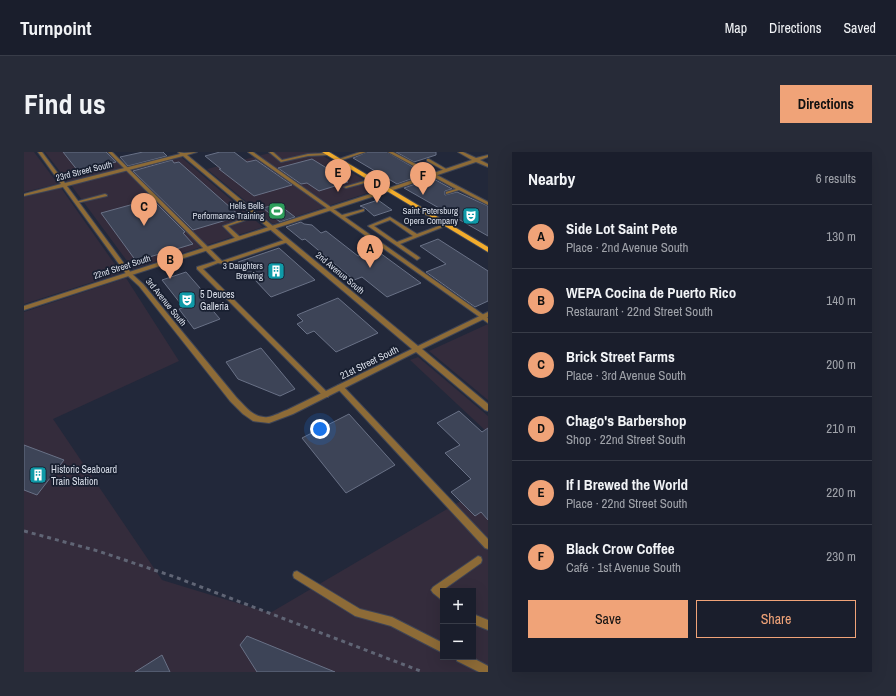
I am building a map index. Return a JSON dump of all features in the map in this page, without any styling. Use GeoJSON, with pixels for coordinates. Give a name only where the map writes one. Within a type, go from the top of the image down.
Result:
{"type":"FeatureCollection","features":[{"type":"Feature","properties":{"kind":"main road"},"geometry":{"type":"LineString","coordinates":[[327,153],[488,250]]}},
{"type":"Feature","properties":{"kind":"street","name":"3rd Avenue South"},"geometry":{"type":"LineString","coordinates":[[40,152],[129,274],[141,285],[233,400],[256,419]]}},
{"type":"Feature","properties":{"kind":"street","name":"23rd Street South"},"geometry":{"type":"LineString","coordinates":[[24,195],[127,169],[182,153],[195,152]]}},
{"type":"Feature","properties":{"kind":"street"},"geometry":{"type":"LineString","coordinates":[[460,152],[488,166]]}},
{"type":"Feature","properties":{"kind":"street","name":"2nd Avenue South"},"geometry":{"type":"LineString","coordinates":[[182,153],[488,408]]}},
{"type":"Feature","properties":{"kind":"street","name":"22nd Street South"},"geometry":{"type":"LineString","coordinates":[[24,308],[488,156]]}},
{"type":"Feature","properties":{"kind":"street","name":"21st Street South"},"geometry":{"type":"LineString","coordinates":[[256,419],[269,420],[326,395],[486,317]]}},
{"type":"Feature","properties":{"kind":"lane"},"geometry":{"type":"LineString","coordinates":[[110,152],[221,262]]}},
{"type":"Feature","properties":{"kind":"lane"},"geometry":{"type":"LineString","coordinates":[[250,152],[486,317]]}},
{"type":"Feature","properties":{"kind":"lane"},"geometry":{"type":"LineString","coordinates":[[271,152],[281,161],[308,155],[327,153]]}},
{"type":"Feature","properties":{"kind":"lane"},"geometry":{"type":"LineString","coordinates":[[338,160],[364,152]]}},
{"type":"Feature","properties":{"kind":"lane"},"geometry":{"type":"LineString","coordinates":[[390,152],[488,204]]}},
{"type":"Feature","properties":{"kind":"lane"},"geometry":{"type":"LineString","coordinates":[[428,160],[446,170]]}},
{"type":"Feature","properties":{"kind":"lane"},"geometry":{"type":"LineString","coordinates":[[346,187],[371,180]]}},
{"type":"Feature","properties":{"kind":"lane"},"geometry":{"type":"LineString","coordinates":[[448,193],[459,189]]}},
{"type":"Feature","properties":{"kind":"lane"},"geometry":{"type":"LineString","coordinates":[[77,202],[105,195]]}},
{"type":"Feature","properties":{"kind":"lane"},"geometry":{"type":"LineString","coordinates":[[341,217],[362,210]]}},
{"type":"Feature","properties":{"kind":"lane"},"geometry":{"type":"LineString","coordinates":[[238,238],[225,226],[256,216]]}},
{"type":"Feature","properties":{"kind":"lane"},"geometry":{"type":"LineString","coordinates":[[361,231],[390,218],[417,236]]}},
{"type":"Feature","properties":{"kind":"lane"},"geometry":{"type":"LineString","coordinates":[[396,244],[446,225]]}},
{"type":"Feature","properties":{"kind":"lane"},"geometry":{"type":"LineString","coordinates":[[372,227],[417,258]]}},
{"type":"Feature","properties":{"kind":"lane"},"geometry":{"type":"LineString","coordinates":[[286,241],[199,268],[326,395]]}},
{"type":"Feature","properties":{"kind":"lane"},"geometry":{"type":"LineString","coordinates":[[340,388],[488,544]]}},
{"type":"Feature","properties":{"kind":"lane"},"geometry":{"type":"LineString","coordinates":[[440,593],[436,590],[478,560]]}},
{"type":"Feature","properties":{"kind":"lane"},"geometry":{"type":"LineString","coordinates":[[297,575],[358,614],[392,622],[440,646]]}},
{"type":"Feature","properties":{"kind":"lane"},"geometry":{"type":"LineString","coordinates":[[476,620],[488,625]]}},
{"type":"Feature","properties":{"kind":"lane"},"geometry":{"type":"LineString","coordinates":[[467,660],[488,671]]}},
{"type":"Feature","properties":{"kind":"path"},"geometry":{"type":"LineString","coordinates":[[24,531],[98,551],[176,577],[422,672]]}},
{"type":"Feature","properties":{"kind":"shaded area"},"geometry":{"type":"Polygon","coordinates":[[[24,152],[34,152],[58,184],[24,192],[24,152]]]}},
{"type":"Feature","properties":{"kind":"shaded area"},"geometry":{"type":"Polygon","coordinates":[[[45,152],[110,152],[127,167],[68,182],[45,152]]]}},
{"type":"Feature","properties":{"kind":"shaded area"},"geometry":{"type":"Polygon","coordinates":[[[274,152],[316,152],[380,189],[273,224],[207,169],[274,152]]]}},
{"type":"Feature","properties":{"kind":"shaded area"},"geometry":{"type":"Polygon","coordinates":[[[181,157],[263,227],[133,269],[71,185],[181,157]]]}},
{"type":"Feature","properties":{"kind":"shaded area"},"geometry":{"type":"Polygon","coordinates":[[[61,188],[121,273],[24,304],[24,197],[61,188]]]}},
{"type":"Feature","properties":{"kind":"shaded area"},"geometry":{"type":"Polygon","coordinates":[[[126,278],[179,361],[53,419],[162,580],[270,613],[488,485],[488,672],[24,672],[24,312],[126,278]]]}},
{"type":"Feature","properties":{"kind":"shaded area"},"geometry":{"type":"Polygon","coordinates":[[[488,324],[488,400],[429,351],[488,324]]]}},
{"type":"Feature","properties":{"kind":"shaded area"},"geometry":{"type":"Polygon","coordinates":[[[418,357],[488,416],[488,433],[410,360],[418,357]]]}},
{"type":"Feature","properties":{"kind":"building"},"geometry":{"type":"Polygon","coordinates":[[[63,152],[106,152],[116,162],[78,171],[63,152]]]}},
{"type":"Feature","properties":{"kind":"building"},"geometry":{"type":"Polygon","coordinates":[[[143,152],[163,152],[167,156],[128,166],[120,157],[143,152]]]}},
{"type":"Feature","properties":{"kind":"building"},"geometry":{"type":"Polygon","coordinates":[[[220,152],[234,152],[247,162],[256,160],[292,185],[254,196],[219,169],[221,169],[205,156],[220,152]]]}},
{"type":"Feature","properties":{"kind":"building"},"geometry":{"type":"Polygon","coordinates":[[[367,152],[387,152],[425,174],[397,184],[353,158],[367,152]]]}},
{"type":"Feature","properties":{"kind":"building"},"geometry":{"type":"Polygon","coordinates":[[[396,152],[436,152],[436,155],[414,162],[396,152]]]}},
{"type":"Feature","properties":{"kind":"building"},"geometry":{"type":"Polygon","coordinates":[[[312,159],[348,182],[319,191],[307,183],[301,184],[278,168],[312,159]]]}},
{"type":"Feature","properties":{"kind":"building"},"geometry":{"type":"Polygon","coordinates":[[[172,160],[174,163],[179,162],[240,216],[193,230],[133,171],[172,160]]]}},
{"type":"Feature","properties":{"kind":"building"},"geometry":{"type":"Polygon","coordinates":[[[432,178],[452,189],[445,191],[445,195],[457,192],[488,206],[488,236],[404,188],[432,178]]]}},
{"type":"Feature","properties":{"kind":"building"},"geometry":{"type":"Polygon","coordinates":[[[152,199],[185,232],[183,233],[193,244],[136,261],[101,213],[152,199]]]}},
{"type":"Feature","properties":{"kind":"building"},"geometry":{"type":"Polygon","coordinates":[[[378,200],[392,210],[374,216],[365,208],[360,206],[378,200]]]}},
{"type":"Feature","properties":{"kind":"building","name":"Hells Bells Performance Training"},"geometry":{"type":"Polygon","coordinates":[[[278,204],[295,217],[280,222],[263,208],[278,204]]]}},
{"type":"Feature","properties":{"kind":"building"},"geometry":{"type":"Polygon","coordinates":[[[301,222],[312,225],[321,233],[326,231],[358,256],[376,250],[421,283],[387,297],[362,277],[354,280],[305,239],[302,240],[286,227],[301,222]]]}},
{"type":"Feature","properties":{"kind":"building"},"geometry":{"type":"Polygon","coordinates":[[[438,239],[488,271],[488,301],[475,307],[426,272],[446,264],[420,246],[438,239]]]}},
{"type":"Feature","properties":{"kind":"building","name":"3 Daughters Brewing"},"geometry":{"type":"Polygon","coordinates":[[[279,248],[315,280],[271,297],[238,262],[279,248]]]}},
{"type":"Feature","properties":{"kind":"building","name":"5 Deuces Galleria"},"geometry":{"type":"Polygon","coordinates":[[[186,272],[207,296],[202,298],[220,319],[194,329],[179,309],[184,308],[162,280],[186,272]]]}},
{"type":"Feature","properties":{"kind":"building"},"geometry":{"type":"Polygon","coordinates":[[[338,298],[378,333],[336,352],[314,331],[307,334],[297,324],[303,321],[297,315],[338,298]]]}},
{"type":"Feature","properties":{"kind":"building"},"geometry":{"type":"Polygon","coordinates":[[[261,348],[295,389],[280,396],[238,379],[226,362],[261,348]]]}},
{"type":"Feature","properties":{"kind":"building"},"geometry":{"type":"Polygon","coordinates":[[[459,411],[482,432],[488,428],[488,520],[481,512],[475,516],[451,492],[471,479],[445,453],[460,445],[437,423],[459,411]]]}},
{"type":"Feature","properties":{"kind":"building"},"geometry":{"type":"Polygon","coordinates":[[[349,414],[395,465],[346,493],[302,438],[349,414]]]}},
{"type":"Feature","properties":{"kind":"building","name":"Historic Seaboard Train Station"},"geometry":{"type":"Polygon","coordinates":[[[24,445],[64,460],[37,495],[24,490],[24,445]]]}},
{"type":"Feature","properties":{"kind":"building"},"geometry":{"type":"Polygon","coordinates":[[[247,636],[335,672],[257,672],[240,645],[247,636]]]}},
{"type":"Feature","properties":{"kind":"building"},"geometry":{"type":"Polygon","coordinates":[[[162,655],[170,672],[135,672],[162,655]]]}},
{"type":"Feature","properties":{"kind":"place","name":"If I Brewed the World"},"geometry":{"type":"Point","coordinates":[338,192]}},
{"type":"Feature","properties":{"kind":"place","name":"Black Crow Coffee"},"geometry":{"type":"Point","coordinates":[423,195]}},
{"type":"Feature","properties":{"kind":"place","name":"Chago's Barbershop"},"geometry":{"type":"Point","coordinates":[377,203]}},
{"type":"Feature","properties":{"kind":"place","name":"Hells Bells Performance Training"},"geometry":{"type":"Point","coordinates":[277,211]}},
{"type":"Feature","properties":{"kind":"place","name":"Saint Petersburg Opera Company"},"geometry":{"type":"Point","coordinates":[471,216]}},
{"type":"Feature","properties":{"kind":"place","name":"Brick Street Farms"},"geometry":{"type":"Point","coordinates":[144,226]}},
{"type":"Feature","properties":{"kind":"place","name":"Side Lot Saint Pete"},"geometry":{"type":"Point","coordinates":[370,268]}},
{"type":"Feature","properties":{"kind":"place","name":"3 Daughters Brewing"},"geometry":{"type":"Point","coordinates":[276,271]}},
{"type":"Feature","properties":{"kind":"place","name":"WEPA Cocina de Puerto Rico"},"geometry":{"type":"Point","coordinates":[170,279]}},
{"type":"Feature","properties":{"kind":"place","name":"5 Deuces Galleria"},"geometry":{"type":"Point","coordinates":[187,300]}},
{"type":"Feature","properties":{"kind":"place","name":"Historic Seaboard Train Station"},"geometry":{"type":"Point","coordinates":[38,475]}}]}
